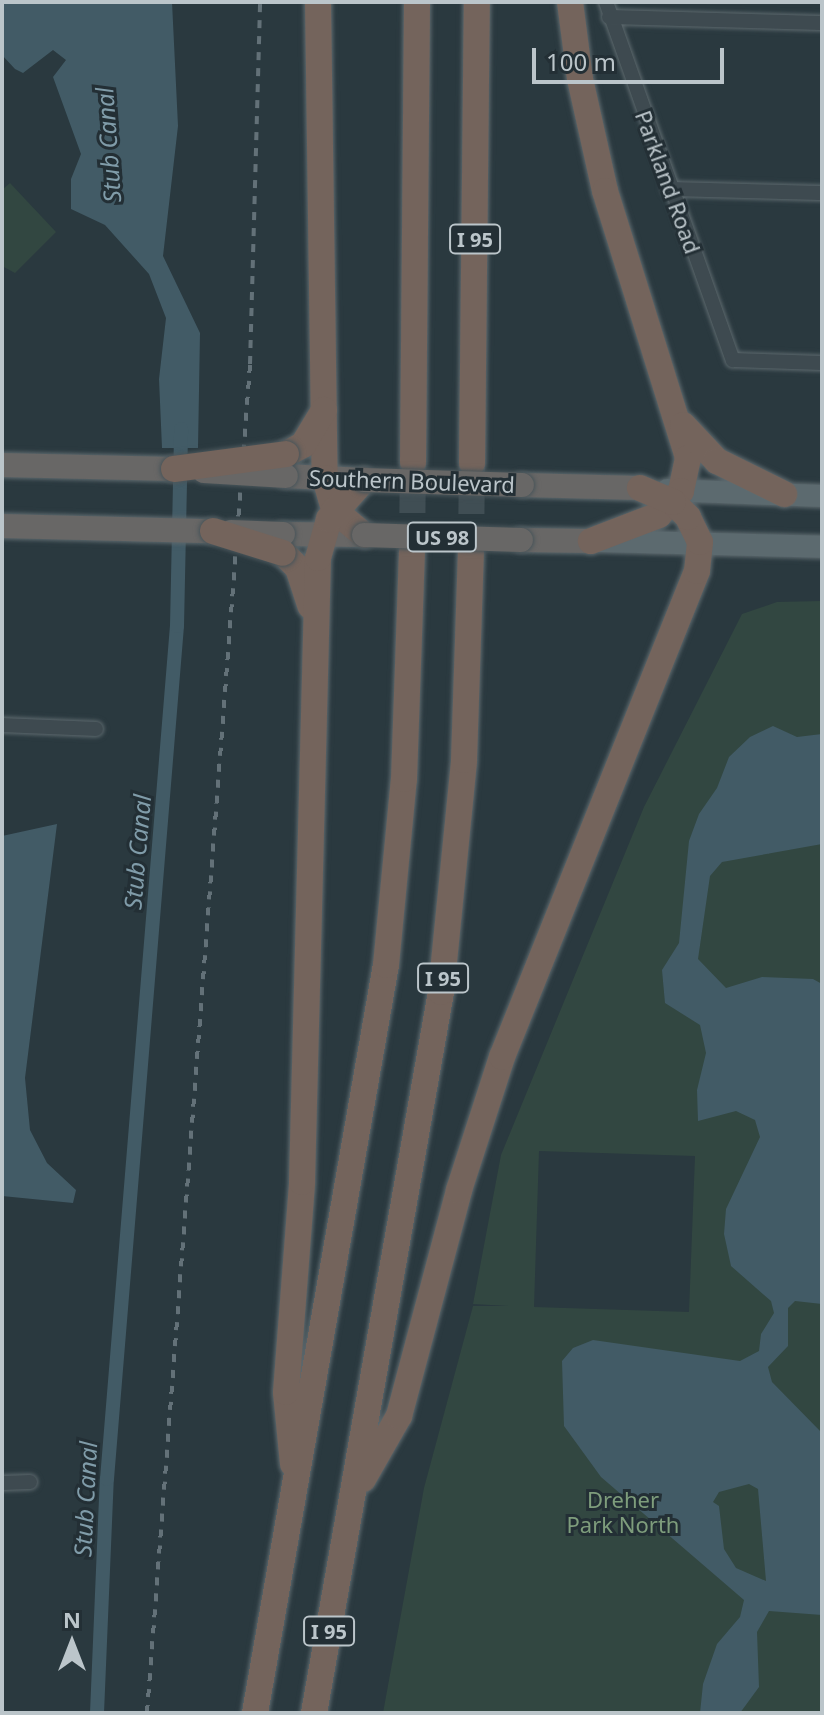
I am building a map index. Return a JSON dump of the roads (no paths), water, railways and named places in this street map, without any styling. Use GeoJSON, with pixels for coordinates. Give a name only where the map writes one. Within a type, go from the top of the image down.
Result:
{"type":"FeatureCollection","features":[{"type":"Feature","properties":{"kind":"highway"},"geometry":{"type":"LineString","coordinates":[[297,1488],[286,1392],[302,1182],[316,625],[328,522],[318,2]]}},
{"type":"Feature","properties":{"kind":"highway"},"geometry":{"type":"LineString","coordinates":[[409,2],[416,55]]}},
{"type":"Feature","properties":{"kind":"highway"},"geometry":{"type":"LineString","coordinates":[[413,462],[417,2]]}},
{"type":"Feature","properties":{"kind":"highway","name":"I 95"},"geometry":{"type":"LineString","coordinates":[[472,463],[477,2]]}},
{"type":"Feature","properties":{"kind":"highway"},"geometry":{"type":"LineString","coordinates":[[570,2],[602,181],[688,458],[677,496],[648,520],[591,541]]}},
{"type":"Feature","properties":{"kind":"highway"},"geometry":{"type":"LineString","coordinates":[[2,465],[174,469],[286,465],[303,445],[325,407]]}},
{"type":"Feature","properties":{"kind":"highway"},"geometry":{"type":"LineString","coordinates":[[678,418],[717,461],[784,494]]}},
{"type":"Feature","properties":{"kind":"highway","name":"Southern Boulevard"},"geometry":{"type":"LineString","coordinates":[[286,465],[325,478],[640,488]]}},
{"type":"Feature","properties":{"kind":"highway"},"geometry":{"type":"LineString","coordinates":[[2,526],[213,531],[283,543],[328,522],[364,480]]}},
{"type":"Feature","properties":{"kind":"highway"},"geometry":{"type":"LineString","coordinates":[[640,488],[677,496]]}},
{"type":"Feature","properties":{"kind":"highway"},"geometry":{"type":"LineString","coordinates":[[354,1496],[399,1416],[492,1086],[695,577],[700,542],[677,496]]}},
{"type":"Feature","properties":{"kind":"highway"},"geometry":{"type":"LineString","coordinates":[[328,522],[364,535]]}},
{"type":"Feature","properties":{"kind":"highway","name":"US 98"},"geometry":{"type":"LineString","coordinates":[[364,535],[591,541]]}},
{"type":"Feature","properties":{"kind":"highway"},"geometry":{"type":"LineString","coordinates":[[283,543],[301,575],[316,625]]}},
{"type":"Feature","properties":{"kind":"highway","name":"I 95"},"geometry":{"type":"LineString","coordinates":[[255,1713],[297,1488],[386,965],[404,779],[412,552]]}},
{"type":"Feature","properties":{"kind":"highway","name":"I 95"},"geometry":{"type":"LineString","coordinates":[[314,1713],[443,977],[464,760],[471,553]]}},
{"type":"Feature","properties":{"kind":"main road"},"geometry":{"type":"LineString","coordinates":[[677,496],[822,496]]}},
{"type":"Feature","properties":{"kind":"main road","name":"US 98"},"geometry":{"type":"LineString","coordinates":[[591,541],[822,547]]}},
{"type":"Feature","properties":{"kind":"street"},"geometry":{"type":"LineString","coordinates":[[608,9],[822,23]]}},
{"type":"Feature","properties":{"kind":"street","name":"Parkland Road"},"geometry":{"type":"LineString","coordinates":[[608,9],[669,189],[733,360],[822,363]]}},
{"type":"Feature","properties":{"kind":"street"},"geometry":{"type":"LineString","coordinates":[[669,189],[822,193]]}},
{"type":"Feature","properties":{"kind":"street"},"geometry":{"type":"LineString","coordinates":[[2,725],[96,729]]}},
{"type":"Feature","properties":{"kind":"street"},"geometry":{"type":"LineString","coordinates":[[2,1483],[30,1482]]}},
{"type":"Feature","properties":{"kind":"water"},"geometry":{"type":"Polygon","coordinates":[[[2,2],[172,2],[178,126],[163,256],[200,333],[198,448],[162,448],[159,379],[166,318],[149,274],[105,225],[71,209],[71,179],[81,154],[53,77],[66,60],[53,50],[23,73],[15,69],[2,55],[2,2]]]}},
{"type":"Feature","properties":{"kind":"water"},"geometry":{"type":"Polygon","coordinates":[[[773,726],[797,737],[822,734],[822,844],[722,862],[710,876],[698,959],[726,988],[762,977],[813,979],[822,984],[822,1304],[795,1301],[788,1308],[788,1346],[768,1367],[772,1382],[822,1433],[822,1615],[769,1611],[757,1632],[759,1687],[740,1713],[700,1713],[703,1684],[717,1644],[740,1617],[744,1600],[601,1477],[564,1426],[562,1361],[573,1348],[593,1340],[740,1361],[759,1351],[761,1334],[774,1313],[771,1301],[731,1266],[724,1234],[726,1209],[760,1137],[755,1120],[736,1111],[698,1121],[697,1090],[706,1053],[700,1025],[665,1003],[662,970],[679,943],[689,841],[699,814],[717,788],[729,757],[750,737],[773,726]],[[749,1484],[719,1492],[713,1502],[719,1506],[724,1549],[736,1568],[766,1581],[758,1489],[749,1484]]]}},
{"type":"Feature","properties":{"kind":"water"},"geometry":{"type":"Polygon","coordinates":[[[57,824],[25,1078],[30,1130],[47,1163],[76,1190],[73,1203],[2,1196],[2,836],[57,824]]]}},
{"type":"Feature","properties":{"kind":"waterway","name":"Stub Canal"},"geometry":{"type":"LineString","coordinates":[[97,1713],[107,1479],[177,626],[181,429]]}},
{"type":"Feature","properties":{"kind":"tunnel"},"geometry":{"type":"LineString","coordinates":[[412,552],[413,462]]}},
{"type":"Feature","properties":{"kind":"tunnel"},"geometry":{"type":"LineString","coordinates":[[471,553],[472,463]]}},
{"type":"Feature","properties":{"kind":"railway"},"geometry":{"type":"LineString","coordinates":[[147,1713],[250,364],[260,2]]}},
{"type":"Feature","properties":{"kind":"park label","name":"Dreher Park North"},"geometry":{"type":"Point","coordinates":[623,1512]}}]}
